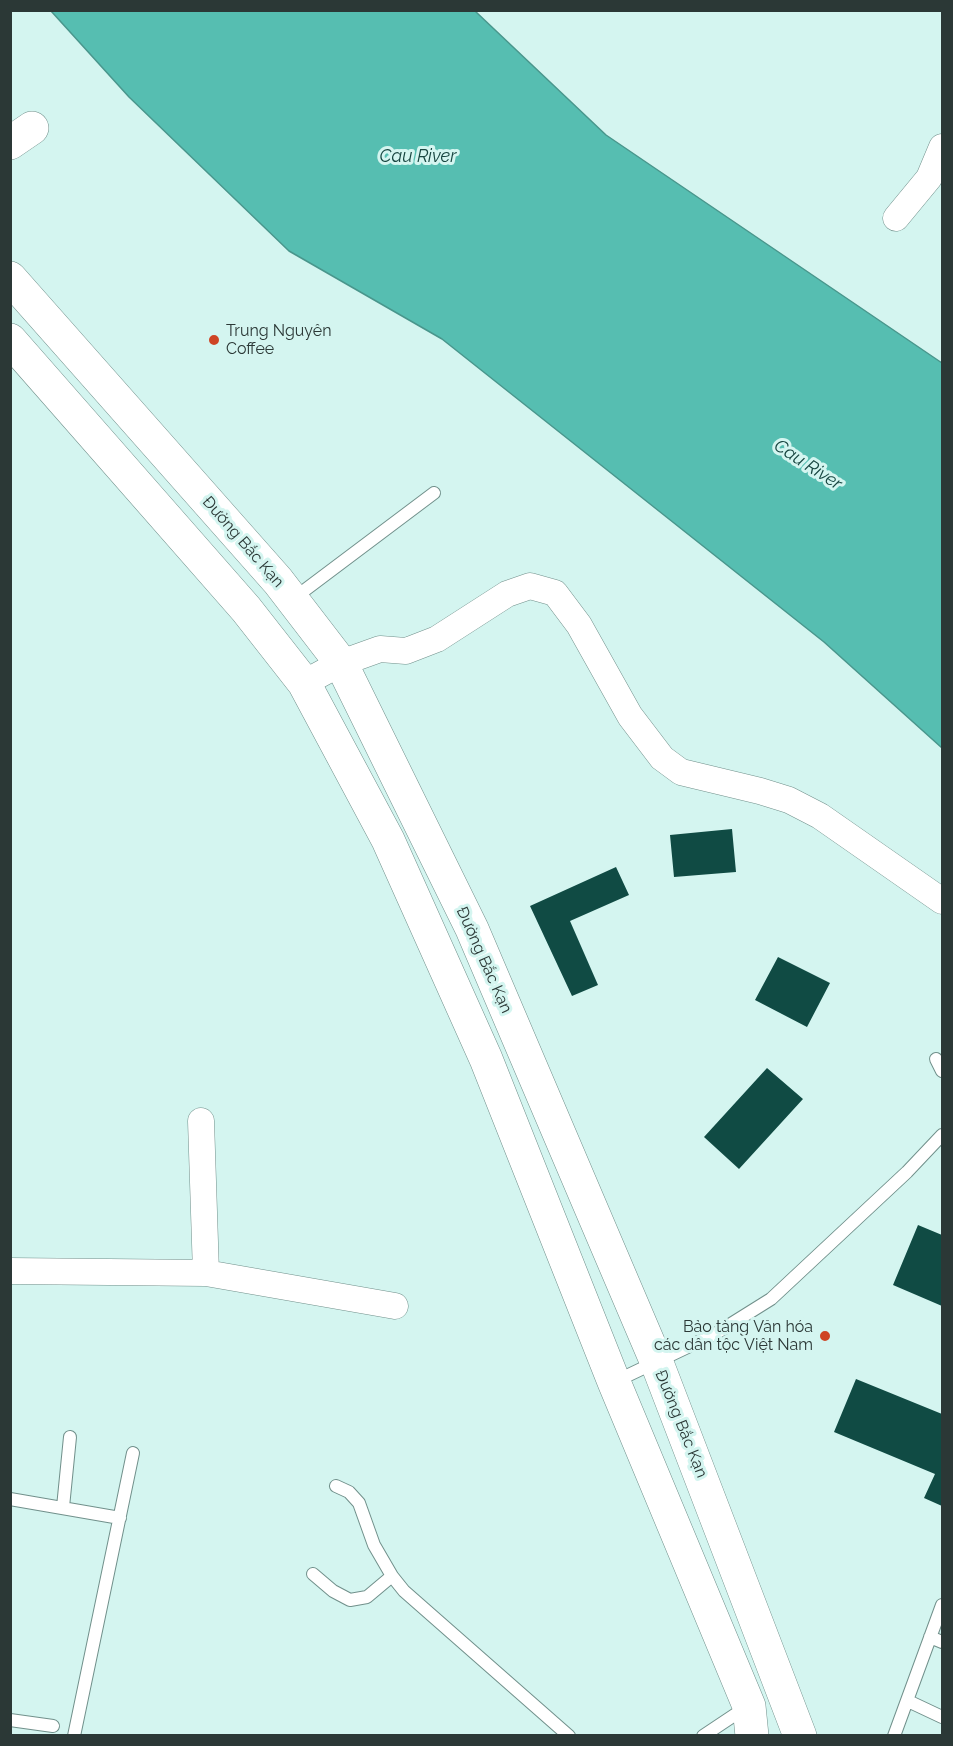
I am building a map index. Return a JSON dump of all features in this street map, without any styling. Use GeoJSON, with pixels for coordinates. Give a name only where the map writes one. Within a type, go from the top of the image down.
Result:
{"type":"FeatureCollection","features":[{"type":"Feature","properties":{"kind":"highway","name":"Đường Bắc Kạn"},"geometry":{"type":"LineString","coordinates":[[10,278],[292,599],[341,663],[472,929],[657,1363],[800,1736]]}},
{"type":"Feature","properties":{"kind":"highway"},"geometry":{"type":"LineString","coordinates":[[10,340],[246,609],[304,684],[388,840],[486,1059],[750,1721]]}},
{"type":"Feature","properties":{"kind":"street"},"geometry":{"type":"LineString","coordinates":[[896,218],[929,178],[942,147]]}},
{"type":"Feature","properties":{"kind":"street"},"geometry":{"type":"LineString","coordinates":[[304,684],[341,663],[380,649],[406,651],[437,639],[507,594],[530,586],[555,593],[579,625],[630,716],[662,758],[681,772],[760,791],[789,801],[820,816],[942,901]]}},
{"type":"Feature","properties":{"kind":"street"},"geometry":{"type":"LineString","coordinates":[[201,1121],[206,1273]]}},
{"type":"Feature","properties":{"kind":"street"},"geometry":{"type":"LineString","coordinates":[[10,1271],[206,1273],[395,1306]]}},
{"type":"Feature","properties":{"kind":"lane"},"geometry":{"type":"LineString","coordinates":[[292,599],[434,493]]}},
{"type":"Feature","properties":{"kind":"lane"},"geometry":{"type":"LineString","coordinates":[[936,1059],[942,1071]]}},
{"type":"Feature","properties":{"kind":"lane"},"geometry":{"type":"LineString","coordinates":[[614,1382],[715,1334],[771,1299],[907,1172],[942,1135]]}},
{"type":"Feature","properties":{"kind":"lane"},"geometry":{"type":"LineString","coordinates":[[63,1507],[70,1437]]}},
{"type":"Feature","properties":{"kind":"lane"},"geometry":{"type":"LineString","coordinates":[[74,1736],[133,1453]]}},
{"type":"Feature","properties":{"kind":"lane"},"geometry":{"type":"LineString","coordinates":[[336,1486],[349,1492],[359,1503],[374,1545],[392,1576],[404,1591],[569,1736]]}},
{"type":"Feature","properties":{"kind":"lane"},"geometry":{"type":"LineString","coordinates":[[10,1499],[120,1518]]}},
{"type":"Feature","properties":{"kind":"lane"},"geometry":{"type":"LineString","coordinates":[[314,1574],[333,1591],[350,1600],[367,1597],[392,1576]]}},
{"type":"Feature","properties":{"kind":"lane"},"geometry":{"type":"LineString","coordinates":[[894,1736],[942,1605]]}},
{"type":"Feature","properties":{"kind":"lane"},"geometry":{"type":"LineString","coordinates":[[930,1637],[942,1642]]}},
{"type":"Feature","properties":{"kind":"lane"},"geometry":{"type":"LineString","coordinates":[[908,1701],[942,1717]]}},
{"type":"Feature","properties":{"kind":"lane"},"geometry":{"type":"LineString","coordinates":[[10,1720],[53,1725]]}},
{"type":"Feature","properties":{"kind":"lane"},"geometry":{"type":"LineString","coordinates":[[703,1736],[750,1721]]}},
{"type":"Feature","properties":{"kind":"water","name":"Cau River"},"geometry":{"type":"Polygon","coordinates":[[[51,11],[475,11],[606,135],[942,363],[942,748],[824,642],[442,339],[289,251],[129,97],[51,11]]]}},
{"type":"Feature","properties":{"kind":"building"},"geometry":{"type":"Polygon","coordinates":[[[732,829],[736,872],[674,877],[670,835],[732,829]]]}},
{"type":"Feature","properties":{"kind":"building"},"geometry":{"type":"Polygon","coordinates":[[[616,867],[629,895],[570,921],[598,985],[572,996],[530,906],[616,867]]]}},
{"type":"Feature","properties":{"kind":"building"},"geometry":{"type":"Polygon","coordinates":[[[778,957],[830,983],[807,1027],[755,1000],[778,957]]]}},
{"type":"Feature","properties":{"kind":"building"},"geometry":{"type":"Polygon","coordinates":[[[767,1068],[803,1099],[739,1169],[704,1137],[767,1068]]]}},
{"type":"Feature","properties":{"kind":"building"},"geometry":{"type":"Polygon","coordinates":[[[918,1225],[942,1235],[942,1306],[893,1285],[918,1225]]]}},
{"type":"Feature","properties":{"kind":"building"},"geometry":{"type":"Polygon","coordinates":[[[856,1379],[942,1414],[942,1506],[924,1498],[935,1474],[834,1432],[856,1379]]]}},
{"type":"Feature","properties":{"kind":"place","name":"Trung Nguyên Coffee"},"geometry":{"type":"Point","coordinates":[214,340]}},
{"type":"Feature","properties":{"kind":"place","name":"Bảo tàng Văn hóa các dân tộc Việt Nam"},"geometry":{"type":"Point","coordinates":[825,1336]}}]}
